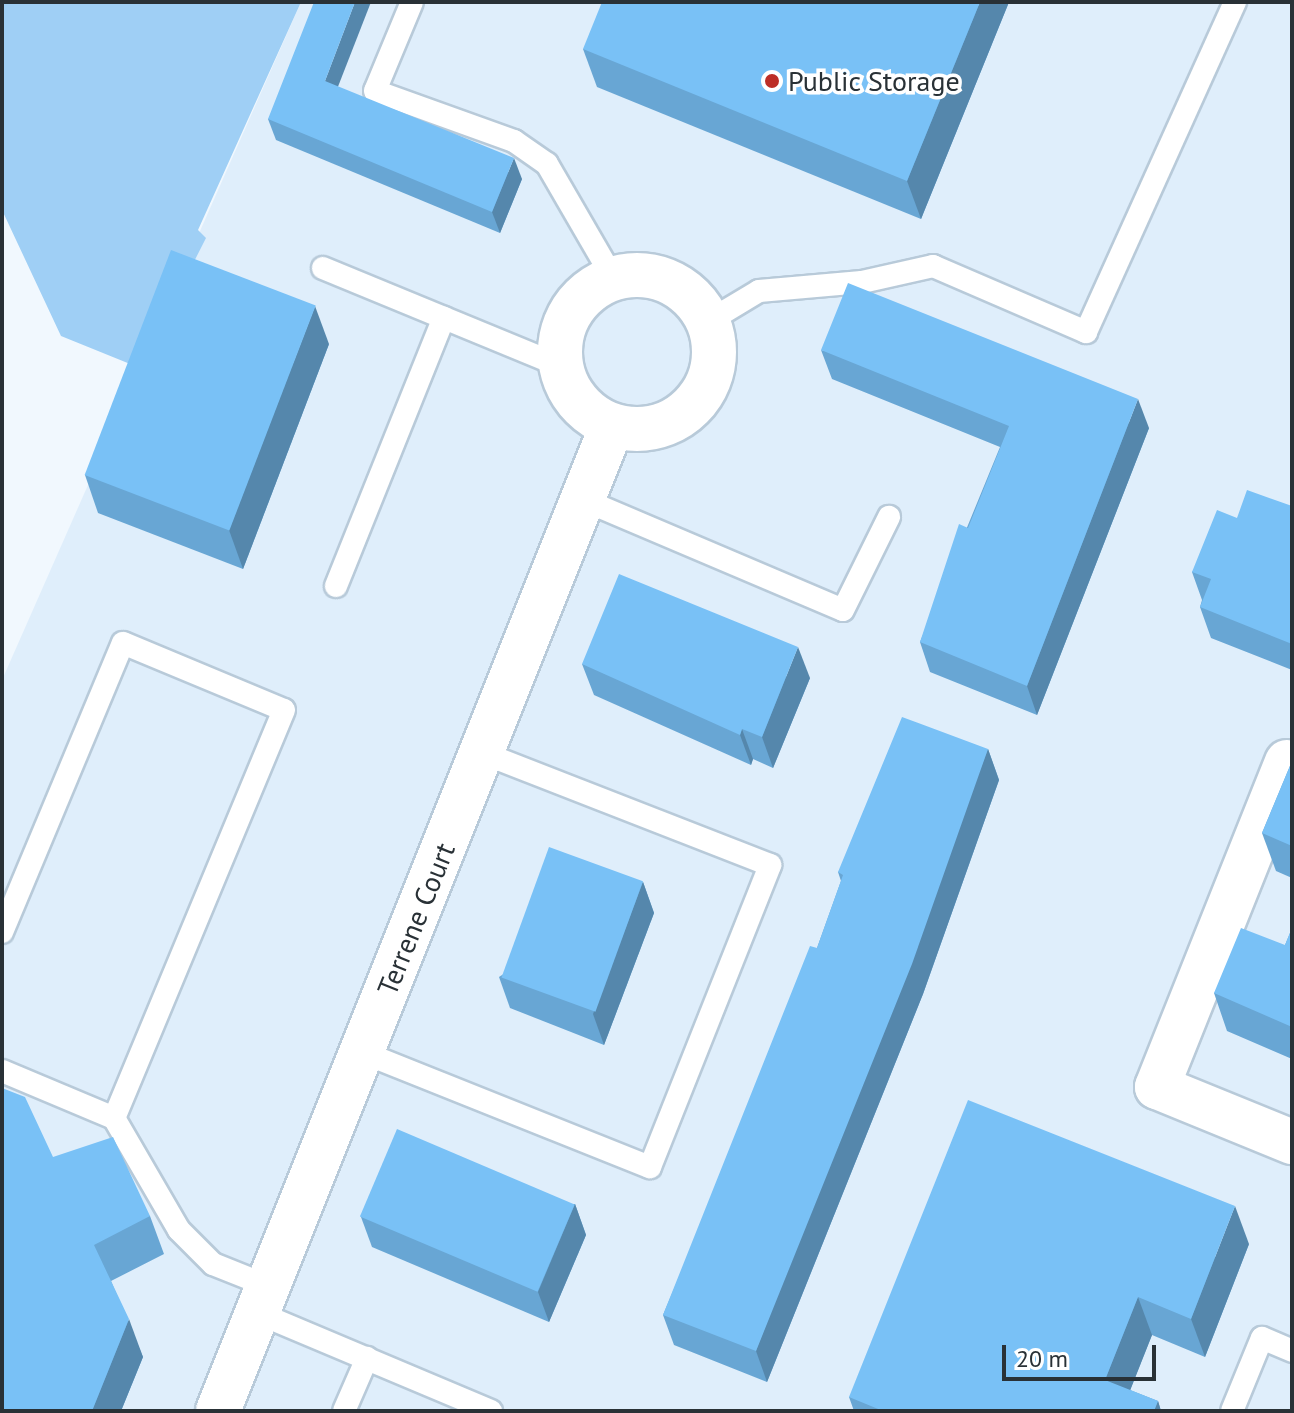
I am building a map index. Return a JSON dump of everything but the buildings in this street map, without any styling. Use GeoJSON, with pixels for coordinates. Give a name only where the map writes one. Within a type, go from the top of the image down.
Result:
{"type":"FeatureCollection","features":[{"type":"Feature","properties":{"kind":"street"},"geometry":{"type":"LineString","coordinates":[[659,277],[697,301],[709,321],[712,372],[685,413],[637,430],[612,426],[578,403],[561,366],[563,333],[576,303],[613,278],[659,277]]}},
{"type":"Feature","properties":{"kind":"street","name":"Terrene Court"},"geometry":{"type":"LineString","coordinates":[[218,1411],[612,426]]}},
{"type":"Feature","properties":{"kind":"street"},"geometry":{"type":"LineString","coordinates":[[1287,762],[1157,1087],[1292,1142]]}},
{"type":"Feature","properties":{"kind":"lane"},"geometry":{"type":"LineString","coordinates":[[412,2],[375,91],[514,141],[547,164],[613,278]]}},
{"type":"Feature","properties":{"kind":"lane"},"geometry":{"type":"LineString","coordinates":[[709,321],[759,291],[862,282],[933,266],[1086,332],[1235,2]]}},
{"type":"Feature","properties":{"kind":"lane"},"geometry":{"type":"LineString","coordinates":[[323,268],[561,366]]}},
{"type":"Feature","properties":{"kind":"lane"},"geometry":{"type":"LineString","coordinates":[[336,586],[444,318]]}},
{"type":"Feature","properties":{"kind":"lane"},"geometry":{"type":"LineString","coordinates":[[584,500],[843,610],[889,517]]}},
{"type":"Feature","properties":{"kind":"lane"},"geometry":{"type":"LineString","coordinates":[[2,932],[123,643],[284,710],[114,1118]]}},
{"type":"Feature","properties":{"kind":"lane"},"geometry":{"type":"LineString","coordinates":[[362,1052],[650,1167],[770,865],[482,753]]}},
{"type":"Feature","properties":{"kind":"lane"},"geometry":{"type":"LineString","coordinates":[[2,1071],[114,1118],[179,1230],[213,1264],[263,1299],[367,1358],[491,1411]]}},
{"type":"Feature","properties":{"kind":"lane"},"geometry":{"type":"LineString","coordinates":[[1232,1411],[1262,1338],[1292,1351]]}},
{"type":"Feature","properties":{"kind":"lane"},"geometry":{"type":"LineString","coordinates":[[344,1411],[367,1358]]}},
{"type":"Feature","properties":{"kind":"shaded area"},"geometry":{"type":"Polygon","coordinates":[[[2,2],[301,2],[198,230],[206,238],[140,368],[61,336],[2,210],[2,2]]]}},
{"type":"Feature","properties":{"kind":"shaded area"},"geometry":{"type":"Polygon","coordinates":[[[301,2],[1292,2],[1292,1411],[2,1411],[2,680],[301,2]]]}},
{"type":"Feature","properties":{"kind":"place","name":"Public Storage"},"geometry":{"type":"Point","coordinates":[772,81]}}]}
